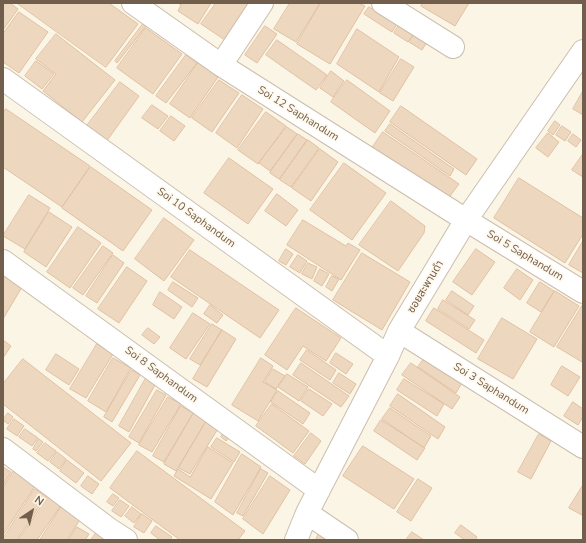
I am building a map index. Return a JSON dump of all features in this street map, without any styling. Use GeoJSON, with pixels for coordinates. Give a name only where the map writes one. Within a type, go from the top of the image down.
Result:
{"type":"FeatureCollection","features":[{"type":"Feature","properties":{"kind":"street","name":"Soi 12 Saphandum"},"geometry":{"type":"LineString","coordinates":[[133,3],[221,65],[466,220]]}},
{"type":"Feature","properties":{"kind":"street"},"geometry":{"type":"LineString","coordinates":[[221,65],[262,3]]}},
{"type":"Feature","properties":{"kind":"street"},"geometry":{"type":"LineString","coordinates":[[383,3],[452,47]]}},
{"type":"Feature","properties":{"kind":"street","name":"ซอยสะพานดำ"},"geometry":{"type":"LineString","coordinates":[[296,540],[307,513],[388,356],[399,331],[466,220],[583,51]]}},
{"type":"Feature","properties":{"kind":"street","name":"Soi 10 Saphandum"},"geometry":{"type":"LineString","coordinates":[[3,79],[388,356]]}},
{"type":"Feature","properties":{"kind":"street","name":"Soi 5 Saphandum"},"geometry":{"type":"LineString","coordinates":[[466,220],[583,292]]}},
{"type":"Feature","properties":{"kind":"street","name":"Soi 8 Saphandum"},"geometry":{"type":"LineString","coordinates":[[3,261],[319,490]]}},
{"type":"Feature","properties":{"kind":"street","name":"Soi 3 Saphandum"},"geometry":{"type":"LineString","coordinates":[[399,331],[583,447]]}},
{"type":"Feature","properties":{"kind":"street"},"geometry":{"type":"LineString","coordinates":[[3,449],[109,529],[126,540]]}},
{"type":"Feature","properties":{"kind":"street"},"geometry":{"type":"LineString","coordinates":[[307,513],[347,540]]}},
{"type":"Feature","properties":{"kind":"building"},"geometry":{"type":"Polygon","coordinates":[[[3,3],[10,3],[18,9],[3,30],[3,3]]]}},
{"type":"Feature","properties":{"kind":"building"},"geometry":{"type":"Polygon","coordinates":[[[17,3],[109,3],[138,24],[106,67],[17,3]]]}},
{"type":"Feature","properties":{"kind":"building"},"geometry":{"type":"Polygon","coordinates":[[[178,3],[211,3],[198,24],[178,11],[181,5],[178,3]]]}},
{"type":"Feature","properties":{"kind":"building"},"geometry":{"type":"Polygon","coordinates":[[[216,3],[248,3],[250,5],[225,40],[201,24],[216,3]]]}},
{"type":"Feature","properties":{"kind":"building"},"geometry":{"type":"Polygon","coordinates":[[[290,3],[320,3],[296,42],[274,29],[290,3]]]}},
{"type":"Feature","properties":{"kind":"building"},"geometry":{"type":"Polygon","coordinates":[[[321,3],[359,3],[365,6],[330,64],[297,44],[321,3]]]}},
{"type":"Feature","properties":{"kind":"building"},"geometry":{"type":"Polygon","coordinates":[[[423,3],[469,3],[455,26],[421,6],[423,3]]]}},
{"type":"Feature","properties":{"kind":"building"},"geometry":{"type":"Polygon","coordinates":[[[369,7],[397,24],[392,32],[364,14],[369,7]]]}},
{"type":"Feature","properties":{"kind":"building"},"geometry":{"type":"Polygon","coordinates":[[[19,12],[48,32],[19,73],[3,62],[3,34],[19,12]]]}},
{"type":"Feature","properties":{"kind":"building"},"geometry":{"type":"Polygon","coordinates":[[[143,24],[146,26],[117,63],[115,61],[143,24]]]}},
{"type":"Feature","properties":{"kind":"building"},"geometry":{"type":"Polygon","coordinates":[[[399,25],[413,35],[408,42],[394,33],[399,25]]]}},
{"type":"Feature","properties":{"kind":"building"},"geometry":{"type":"Polygon","coordinates":[[[265,26],[277,34],[257,63],[245,55],[265,26]]]}},
{"type":"Feature","properties":{"kind":"building"},"geometry":{"type":"Polygon","coordinates":[[[146,28],[182,54],[153,94],[117,68],[146,28]]]}},
{"type":"Feature","properties":{"kind":"building"},"geometry":{"type":"Polygon","coordinates":[[[357,29],[399,57],[379,92],[337,64],[357,29]]]}},
{"type":"Feature","properties":{"kind":"building"},"geometry":{"type":"Polygon","coordinates":[[[56,34],[115,80],[82,122],[43,91],[56,74],[36,59],[56,34]]]}},
{"type":"Feature","properties":{"kind":"building"},"geometry":{"type":"Polygon","coordinates":[[[414,35],[427,42],[422,50],[409,42],[414,35]]]}},
{"type":"Feature","properties":{"kind":"building"},"geometry":{"type":"Polygon","coordinates":[[[277,40],[327,75],[316,90],[266,55],[277,40]]]}},
{"type":"Feature","properties":{"kind":"building"},"geometry":{"type":"Polygon","coordinates":[[[186,55],[197,63],[166,103],[156,96],[186,55]]]}},
{"type":"Feature","properties":{"kind":"building"},"geometry":{"type":"Polygon","coordinates":[[[401,59],[414,67],[393,101],[380,93],[401,59]]]}},
{"type":"Feature","properties":{"kind":"building"},"geometry":{"type":"Polygon","coordinates":[[[36,61],[54,74],[42,89],[25,76],[36,61]]]}},
{"type":"Feature","properties":{"kind":"building"},"geometry":{"type":"Polygon","coordinates":[[[198,63],[218,77],[190,118],[170,104],[198,63]]]}},
{"type":"Feature","properties":{"kind":"building"},"geometry":{"type":"Polygon","coordinates":[[[331,71],[344,81],[333,97],[320,88],[331,71]]]}},
{"type":"Feature","properties":{"kind":"building"},"geometry":{"type":"Polygon","coordinates":[[[219,80],[239,93],[212,132],[192,118],[219,80]]]}},
{"type":"Feature","properties":{"kind":"building"},"geometry":{"type":"Polygon","coordinates":[[[347,80],[390,111],[375,133],[331,102],[347,80]]]}},
{"type":"Feature","properties":{"kind":"building"},"geometry":{"type":"Polygon","coordinates":[[[120,82],[139,96],[106,142],[86,127],[120,82]]]}},
{"type":"Feature","properties":{"kind":"building"},"geometry":{"type":"Polygon","coordinates":[[[583,91],[583,115],[573,109],[583,91]]]}},
{"type":"Feature","properties":{"kind":"building"},"geometry":{"type":"Polygon","coordinates":[[[242,95],[263,109],[237,148],[216,133],[242,95]]]}},
{"type":"Feature","properties":{"kind":"building"},"geometry":{"type":"Polygon","coordinates":[[[152,105],[168,116],[158,129],[142,118],[152,105]]]}},
{"type":"Feature","properties":{"kind":"building"},"geometry":{"type":"Polygon","coordinates":[[[401,106],[477,159],[466,175],[390,122],[401,106]]]}},
{"type":"Feature","properties":{"kind":"building"},"geometry":{"type":"Polygon","coordinates":[[[6,109],[90,166],[62,207],[3,167],[3,113],[6,109]]]}},
{"type":"Feature","properties":{"kind":"building"},"geometry":{"type":"Polygon","coordinates":[[[266,112],[286,126],[258,164],[238,150],[266,112]]]}},
{"type":"Feature","properties":{"kind":"building"},"geometry":{"type":"Polygon","coordinates":[[[171,116],[185,126],[174,141],[160,131],[171,116]]]}},
{"type":"Feature","properties":{"kind":"building"},"geometry":{"type":"Polygon","coordinates":[[[555,121],[560,125],[553,135],[548,131],[555,121]]]}},
{"type":"Feature","properties":{"kind":"building"},"geometry":{"type":"Polygon","coordinates":[[[390,124],[454,169],[450,176],[385,131],[390,124]]]}},
{"type":"Feature","properties":{"kind":"building"},"geometry":{"type":"Polygon","coordinates":[[[562,126],[571,132],[565,141],[556,135],[562,126]]]}},
{"type":"Feature","properties":{"kind":"building"},"geometry":{"type":"Polygon","coordinates":[[[287,127],[297,134],[270,171],[259,163],[287,127]]]}},
{"type":"Feature","properties":{"kind":"building"},"geometry":{"type":"Polygon","coordinates":[[[383,132],[459,184],[447,200],[372,148],[383,132]]]}},
{"type":"Feature","properties":{"kind":"building"},"geometry":{"type":"Polygon","coordinates":[[[548,133],[559,142],[548,157],[536,148],[548,133]]]}},
{"type":"Feature","properties":{"kind":"building"},"geometry":{"type":"Polygon","coordinates":[[[298,134],[307,140],[279,179],[270,173],[298,134]]]}},
{"type":"Feature","properties":{"kind":"building"},"geometry":{"type":"Polygon","coordinates":[[[573,134],[581,140],[576,147],[568,141],[573,134]]]}},
{"type":"Feature","properties":{"kind":"building"},"geometry":{"type":"Polygon","coordinates":[[[308,140],[319,148],[291,187],[280,180],[308,140]]]}},
{"type":"Feature","properties":{"kind":"building"},"geometry":{"type":"Polygon","coordinates":[[[320,149],[338,162],[311,201],[292,188],[320,149]]]}},
{"type":"Feature","properties":{"kind":"building"},"geometry":{"type":"Polygon","coordinates":[[[583,154],[583,177],[572,170],[583,154]]]}},
{"type":"Feature","properties":{"kind":"building"},"geometry":{"type":"Polygon","coordinates":[[[229,158],[273,189],[248,224],[204,193],[229,158]]]}},
{"type":"Feature","properties":{"kind":"building"},"geometry":{"type":"Polygon","coordinates":[[[344,163],[386,193],[352,240],[310,210],[344,163]]]}},
{"type":"Feature","properties":{"kind":"building"},"geometry":{"type":"Polygon","coordinates":[[[91,167],[152,210],[123,251],[62,208],[91,167]]]}},
{"type":"Feature","properties":{"kind":"building"},"geometry":{"type":"Polygon","coordinates":[[[519,178],[583,218],[583,234],[565,263],[494,218],[519,178]]]}},
{"type":"Feature","properties":{"kind":"building"},"geometry":{"type":"Polygon","coordinates":[[[277,194],[298,210],[286,226],[265,211],[277,194]]]}},
{"type":"Feature","properties":{"kind":"building"},"geometry":{"type":"Polygon","coordinates":[[[29,195],[50,208],[25,249],[3,236],[29,195]]]}},
{"type":"Feature","properties":{"kind":"building"},"geometry":{"type":"Polygon","coordinates":[[[391,201],[425,226],[424,233],[398,271],[359,245],[391,201]]]}},
{"type":"Feature","properties":{"kind":"building"},"geometry":{"type":"Polygon","coordinates":[[[49,212],[72,227],[46,267],[24,252],[49,212]]]}},
{"type":"Feature","properties":{"kind":"building"},"geometry":{"type":"Polygon","coordinates":[[[164,218],[194,240],[164,281],[135,259],[164,218]]]}},
{"type":"Feature","properties":{"kind":"building"},"geometry":{"type":"Polygon","coordinates":[[[303,220],[346,246],[348,243],[360,250],[341,280],[287,245],[303,220]]]}},
{"type":"Feature","properties":{"kind":"building"},"geometry":{"type":"Polygon","coordinates":[[[78,227],[101,243],[70,288],[47,272],[78,227]]]}},
{"type":"Feature","properties":{"kind":"building"},"geometry":{"type":"Polygon","coordinates":[[[583,241],[583,273],[569,265],[583,241]]]}},
{"type":"Feature","properties":{"kind":"building"},"geometry":{"type":"Polygon","coordinates":[[[103,246],[113,253],[83,295],[73,288],[103,246]]]}},
{"type":"Feature","properties":{"kind":"building"},"geometry":{"type":"Polygon","coordinates":[[[286,249],[293,254],[286,265],[279,261],[286,249]]]}},
{"type":"Feature","properties":{"kind":"building"},"geometry":{"type":"Polygon","coordinates":[[[476,249],[495,262],[472,295],[453,282],[476,249]]]}},
{"type":"Feature","properties":{"kind":"building"},"geometry":{"type":"Polygon","coordinates":[[[190,250],[279,310],[260,338],[171,277],[190,250]]]}},
{"type":"Feature","properties":{"kind":"building"},"geometry":{"type":"Polygon","coordinates":[[[362,253],[410,282],[382,330],[333,300],[362,253]]]}},
{"type":"Feature","properties":{"kind":"building"},"geometry":{"type":"Polygon","coordinates":[[[113,255],[124,263],[97,303],[86,296],[113,255]]]}},
{"type":"Feature","properties":{"kind":"building"},"geometry":{"type":"Polygon","coordinates":[[[298,255],[307,261],[300,273],[290,267],[298,255]]]}},
{"type":"Feature","properties":{"kind":"building"},"geometry":{"type":"Polygon","coordinates":[[[308,263],[317,267],[312,279],[302,274],[308,263]]]}},
{"type":"Feature","properties":{"kind":"building"},"geometry":{"type":"Polygon","coordinates":[[[127,267],[147,281],[119,323],[98,309],[127,267]]]}},
{"type":"Feature","properties":{"kind":"building"},"geometry":{"type":"Polygon","coordinates":[[[320,269],[329,274],[322,286],[314,281],[320,269]]]}},
{"type":"Feature","properties":{"kind":"building"},"geometry":{"type":"Polygon","coordinates":[[[517,269],[533,280],[520,300],[504,288],[517,269]]]}},
{"type":"Feature","properties":{"kind":"building"},"geometry":{"type":"Polygon","coordinates":[[[3,276],[22,287],[3,319],[3,276]]]}},
{"type":"Feature","properties":{"kind":"building"},"geometry":{"type":"Polygon","coordinates":[[[332,276],[339,279],[332,291],[326,287],[332,276]]]}},
{"type":"Feature","properties":{"kind":"building"},"geometry":{"type":"Polygon","coordinates":[[[173,282],[198,298],[192,307],[168,290],[173,282]]]}},
{"type":"Feature","properties":{"kind":"building"},"geometry":{"type":"Polygon","coordinates":[[[540,282],[554,291],[541,312],[527,303],[540,282]]]}},
{"type":"Feature","properties":{"kind":"building"},"geometry":{"type":"Polygon","coordinates":[[[452,291],[474,306],[468,315],[446,300],[452,291]]]}},
{"type":"Feature","properties":{"kind":"building"},"geometry":{"type":"Polygon","coordinates":[[[555,291],[579,306],[554,347],[530,332],[555,291]]]}},
{"type":"Feature","properties":{"kind":"building"},"geometry":{"type":"Polygon","coordinates":[[[160,292],[182,307],[174,319],[153,305],[160,292]]]}},
{"type":"Feature","properties":{"kind":"building"},"geometry":{"type":"Polygon","coordinates":[[[443,300],[475,320],[469,329],[438,309],[443,300]]]}},
{"type":"Feature","properties":{"kind":"building"},"geometry":{"type":"Polygon","coordinates":[[[210,305],[223,315],[217,323],[204,314],[210,305]]]}},
{"type":"Feature","properties":{"kind":"building"},"geometry":{"type":"Polygon","coordinates":[[[583,306],[582,362],[557,347],[583,306]]]}},
{"type":"Feature","properties":{"kind":"building"},"geometry":{"type":"Polygon","coordinates":[[[296,308],[341,338],[326,361],[303,346],[287,370],[265,355],[296,308]]]}},
{"type":"Feature","properties":{"kind":"building"},"geometry":{"type":"Polygon","coordinates":[[[434,308],[484,340],[476,353],[426,321],[434,308]]]}},
{"type":"Feature","properties":{"kind":"building"},"geometry":{"type":"Polygon","coordinates":[[[193,313],[210,324],[186,359],[170,348],[193,313]]]}},
{"type":"Feature","properties":{"kind":"building"},"geometry":{"type":"Polygon","coordinates":[[[502,318],[537,339],[513,379],[478,359],[502,318]]]}},
{"type":"Feature","properties":{"kind":"building"},"geometry":{"type":"Polygon","coordinates":[[[212,324],[222,330],[200,365],[190,359],[212,324]]]}},
{"type":"Feature","properties":{"kind":"building"},"geometry":{"type":"Polygon","coordinates":[[[148,328],[160,337],[154,344],[142,335],[148,328]]]}},
{"type":"Feature","properties":{"kind":"building"},"geometry":{"type":"Polygon","coordinates":[[[222,330],[236,339],[207,387],[193,379],[222,330]]]}},
{"type":"Feature","properties":{"kind":"building"},"geometry":{"type":"Polygon","coordinates":[[[3,340],[11,346],[3,358],[3,340]]]}},
{"type":"Feature","properties":{"kind":"building"},"geometry":{"type":"Polygon","coordinates":[[[97,344],[113,354],[86,398],[70,389],[97,344]]]}},
{"type":"Feature","properties":{"kind":"building"},"geometry":{"type":"Polygon","coordinates":[[[307,350],[336,370],[330,380],[300,360],[307,350]]]}},
{"type":"Feature","properties":{"kind":"building"},"geometry":{"type":"Polygon","coordinates":[[[336,353],[353,364],[346,374],[330,363],[336,353]]]}},
{"type":"Feature","properties":{"kind":"building"},"geometry":{"type":"Polygon","coordinates":[[[56,354],[79,369],[69,385],[46,370],[56,354]]]}},
{"type":"Feature","properties":{"kind":"building"},"geometry":{"type":"Polygon","coordinates":[[[426,356],[463,381],[456,393],[418,367],[426,356]]]}},
{"type":"Feature","properties":{"kind":"building"},"geometry":{"type":"Polygon","coordinates":[[[113,358],[131,368],[106,412],[88,401],[113,358]]]}},
{"type":"Feature","properties":{"kind":"building"},"geometry":{"type":"Polygon","coordinates":[[[261,358],[273,366],[263,382],[277,390],[258,421],[232,405],[261,358]]]}},
{"type":"Feature","properties":{"kind":"building"},"geometry":{"type":"Polygon","coordinates":[[[23,359],[131,443],[101,481],[3,404],[3,384],[23,359]]]}},
{"type":"Feature","properties":{"kind":"building"},"geometry":{"type":"Polygon","coordinates":[[[301,363],[349,396],[341,407],[293,375],[301,363]]]}},
{"type":"Feature","properties":{"kind":"building"},"geometry":{"type":"Polygon","coordinates":[[[411,363],[460,397],[452,409],[402,375],[411,363]]]}},
{"type":"Feature","properties":{"kind":"building"},"geometry":{"type":"Polygon","coordinates":[[[562,366],[580,377],[568,396],[551,385],[562,366]]]}},
{"type":"Feature","properties":{"kind":"building"},"geometry":{"type":"Polygon","coordinates":[[[273,369],[285,376],[276,389],[265,382],[273,369]]]}},
{"type":"Feature","properties":{"kind":"building"},"geometry":{"type":"Polygon","coordinates":[[[132,370],[140,375],[112,422],[104,417],[132,370]]]}},
{"type":"Feature","properties":{"kind":"building"},"geometry":{"type":"Polygon","coordinates":[[[339,373],[356,384],[350,394],[333,383],[339,373]]]}},
{"type":"Feature","properties":{"kind":"building"},"geometry":{"type":"Polygon","coordinates":[[[287,374],[308,387],[299,401],[278,387],[287,374]]]}},
{"type":"Feature","properties":{"kind":"building"},"geometry":{"type":"Polygon","coordinates":[[[146,378],[156,383],[129,432],[119,426],[146,378]]]}},
{"type":"Feature","properties":{"kind":"building"},"geometry":{"type":"Polygon","coordinates":[[[404,379],[444,404],[437,416],[397,390],[404,379]]]}},
{"type":"Feature","properties":{"kind":"building"},"geometry":{"type":"Polygon","coordinates":[[[309,389],[332,404],[323,416],[301,401],[309,389]]]}},
{"type":"Feature","properties":{"kind":"building"},"geometry":{"type":"Polygon","coordinates":[[[157,390],[166,395],[139,443],[129,437],[157,390]]]}},
{"type":"Feature","properties":{"kind":"building"},"geometry":{"type":"Polygon","coordinates":[[[278,391],[310,413],[303,424],[271,402],[278,391]]]}},
{"type":"Feature","properties":{"kind":"building"},"geometry":{"type":"Polygon","coordinates":[[[398,394],[445,427],[438,439],[390,406],[398,394]]]}},
{"type":"Feature","properties":{"kind":"building"},"geometry":{"type":"Polygon","coordinates":[[[168,397],[181,404],[152,452],[139,445],[168,397]]]}},
{"type":"Feature","properties":{"kind":"building"},"geometry":{"type":"Polygon","coordinates":[[[573,402],[583,409],[583,417],[578,425],[564,416],[573,402]]]}},
{"type":"Feature","properties":{"kind":"building"},"geometry":{"type":"Polygon","coordinates":[[[272,404],[309,431],[293,453],[256,426],[272,404]]]}},
{"type":"Feature","properties":{"kind":"building"},"geometry":{"type":"Polygon","coordinates":[[[181,406],[193,413],[164,462],[153,456],[181,406]]]}},
{"type":"Feature","properties":{"kind":"building"},"geometry":{"type":"Polygon","coordinates":[[[390,408],[431,436],[424,448],[382,419],[390,408]]]}},
{"type":"Feature","properties":{"kind":"building"},"geometry":{"type":"Polygon","coordinates":[[[8,413],[13,417],[8,424],[3,420],[8,413]]]}},
{"type":"Feature","properties":{"kind":"building"},"geometry":{"type":"Polygon","coordinates":[[[194,413],[206,421],[176,471],[164,464],[194,413]]]}},
{"type":"Feature","properties":{"kind":"building"},"geometry":{"type":"Polygon","coordinates":[[[14,419],[24,426],[17,436],[7,429],[14,419]]]}},
{"type":"Feature","properties":{"kind":"building"},"geometry":{"type":"Polygon","coordinates":[[[207,420],[219,427],[190,474],[179,468],[207,420]]]}},
{"type":"Feature","properties":{"kind":"building"},"geometry":{"type":"Polygon","coordinates":[[[381,420],[425,448],[417,460],[374,431],[381,420]]]}},
{"type":"Feature","properties":{"kind":"building"},"geometry":{"type":"Polygon","coordinates":[[[25,429],[38,438],[32,446],[19,437],[25,429]]]}},
{"type":"Feature","properties":{"kind":"building"},"geometry":{"type":"Polygon","coordinates":[[[225,431],[231,435],[226,441],[221,437],[225,431]]]}},
{"type":"Feature","properties":{"kind":"building"},"geometry":{"type":"Polygon","coordinates":[[[311,433],[321,441],[305,464],[294,456],[311,433]]]}},
{"type":"Feature","properties":{"kind":"building"},"geometry":{"type":"Polygon","coordinates":[[[539,434],[551,441],[531,479],[518,472],[539,434]]]}},
{"type":"Feature","properties":{"kind":"building"},"geometry":{"type":"Polygon","coordinates":[[[217,438],[240,452],[234,462],[211,447],[217,438]]]}},
{"type":"Feature","properties":{"kind":"building"},"geometry":{"type":"Polygon","coordinates":[[[39,439],[43,442],[36,451],[33,449],[39,439]]]}},
{"type":"Feature","properties":{"kind":"building"},"geometry":{"type":"Polygon","coordinates":[[[45,443],[56,451],[48,461],[37,453],[45,443]]]}},
{"type":"Feature","properties":{"kind":"building"},"geometry":{"type":"Polygon","coordinates":[[[363,446],[414,479],[394,509],[343,476],[363,446]]]}},
{"type":"Feature","properties":{"kind":"building"},"geometry":{"type":"Polygon","coordinates":[[[208,447],[233,463],[211,499],[174,476],[178,469],[190,477],[208,447]]]}},
{"type":"Feature","properties":{"kind":"building"},"geometry":{"type":"Polygon","coordinates":[[[137,451],[245,531],[238,540],[180,540],[110,488],[137,451]]]}},
{"type":"Feature","properties":{"kind":"building"},"geometry":{"type":"Polygon","coordinates":[[[57,452],[66,459],[59,469],[50,462],[57,452]]]}},
{"type":"Feature","properties":{"kind":"building"},"geometry":{"type":"Polygon","coordinates":[[[242,454],[261,467],[233,515],[215,502],[242,454]]]}},
{"type":"Feature","properties":{"kind":"building"},"geometry":{"type":"Polygon","coordinates":[[[67,460],[84,473],[76,483],[60,471],[67,460]]]}},
{"type":"Feature","properties":{"kind":"building"},"geometry":{"type":"Polygon","coordinates":[[[3,467],[11,472],[3,485],[3,467]]]}},
{"type":"Feature","properties":{"kind":"building"},"geometry":{"type":"Polygon","coordinates":[[[15,469],[37,483],[3,535],[3,488],[15,469]]]}},
{"type":"Feature","properties":{"kind":"building"},"geometry":{"type":"Polygon","coordinates":[[[261,469],[268,473],[243,516],[237,513],[261,469]]]}},
{"type":"Feature","properties":{"kind":"building"},"geometry":{"type":"Polygon","coordinates":[[[88,476],[99,484],[92,494],[81,486],[88,476]]]}},
{"type":"Feature","properties":{"kind":"building"},"geometry":{"type":"Polygon","coordinates":[[[270,476],[290,490],[263,534],[243,519],[270,476]]]}},
{"type":"Feature","properties":{"kind":"building"},"geometry":{"type":"Polygon","coordinates":[[[418,479],[432,488],[411,521],[397,512],[418,479]]]}},
{"type":"Feature","properties":{"kind":"building"},"geometry":{"type":"Polygon","coordinates":[[[583,485],[583,513],[582,515],[569,508],[583,485]]]}},
{"type":"Feature","properties":{"kind":"building"},"geometry":{"type":"Polygon","coordinates":[[[35,489],[46,496],[17,540],[3,539],[35,489]]]}},
{"type":"Feature","properties":{"kind":"building"},"geometry":{"type":"Polygon","coordinates":[[[113,494],[119,498],[113,506],[107,502],[113,494]]]}},
{"type":"Feature","properties":{"kind":"building"},"geometry":{"type":"Polygon","coordinates":[[[49,495],[62,504],[37,540],[19,540],[49,495]]]}},
{"type":"Feature","properties":{"kind":"building"},"geometry":{"type":"Polygon","coordinates":[[[120,500],[129,506],[121,517],[112,511],[120,500]]]}},
{"type":"Feature","properties":{"kind":"building"},"geometry":{"type":"Polygon","coordinates":[[[62,506],[81,518],[67,540],[40,540],[62,506]]]}},
{"type":"Feature","properties":{"kind":"building"},"geometry":{"type":"Polygon","coordinates":[[[132,507],[141,514],[134,523],[125,516],[132,507]]]}},
{"type":"Feature","properties":{"kind":"building"},"geometry":{"type":"Polygon","coordinates":[[[142,514],[152,521],[144,533],[134,527],[142,514]]]}},
{"type":"Feature","properties":{"kind":"building"},"geometry":{"type":"Polygon","coordinates":[[[461,525],[477,537],[475,540],[465,540],[455,533],[461,525]]]}},
{"type":"Feature","properties":{"kind":"building"},"geometry":{"type":"Polygon","coordinates":[[[156,526],[172,537],[170,540],[160,540],[151,533],[156,526]]]}},
{"type":"Feature","properties":{"kind":"building"},"geometry":{"type":"Polygon","coordinates":[[[77,527],[89,534],[85,540],[69,540],[77,527]]]}},
{"type":"Feature","properties":{"kind":"building"},"geometry":{"type":"Polygon","coordinates":[[[98,530],[107,536],[104,540],[91,540],[98,530]]]}},
{"type":"Feature","properties":{"kind":"building"},"geometry":{"type":"Polygon","coordinates":[[[320,530],[334,540],[316,540],[320,530]]]}},
{"type":"Feature","properties":{"kind":"building"},"geometry":{"type":"Polygon","coordinates":[[[412,532],[424,540],[406,540],[412,532]]]}}]}
